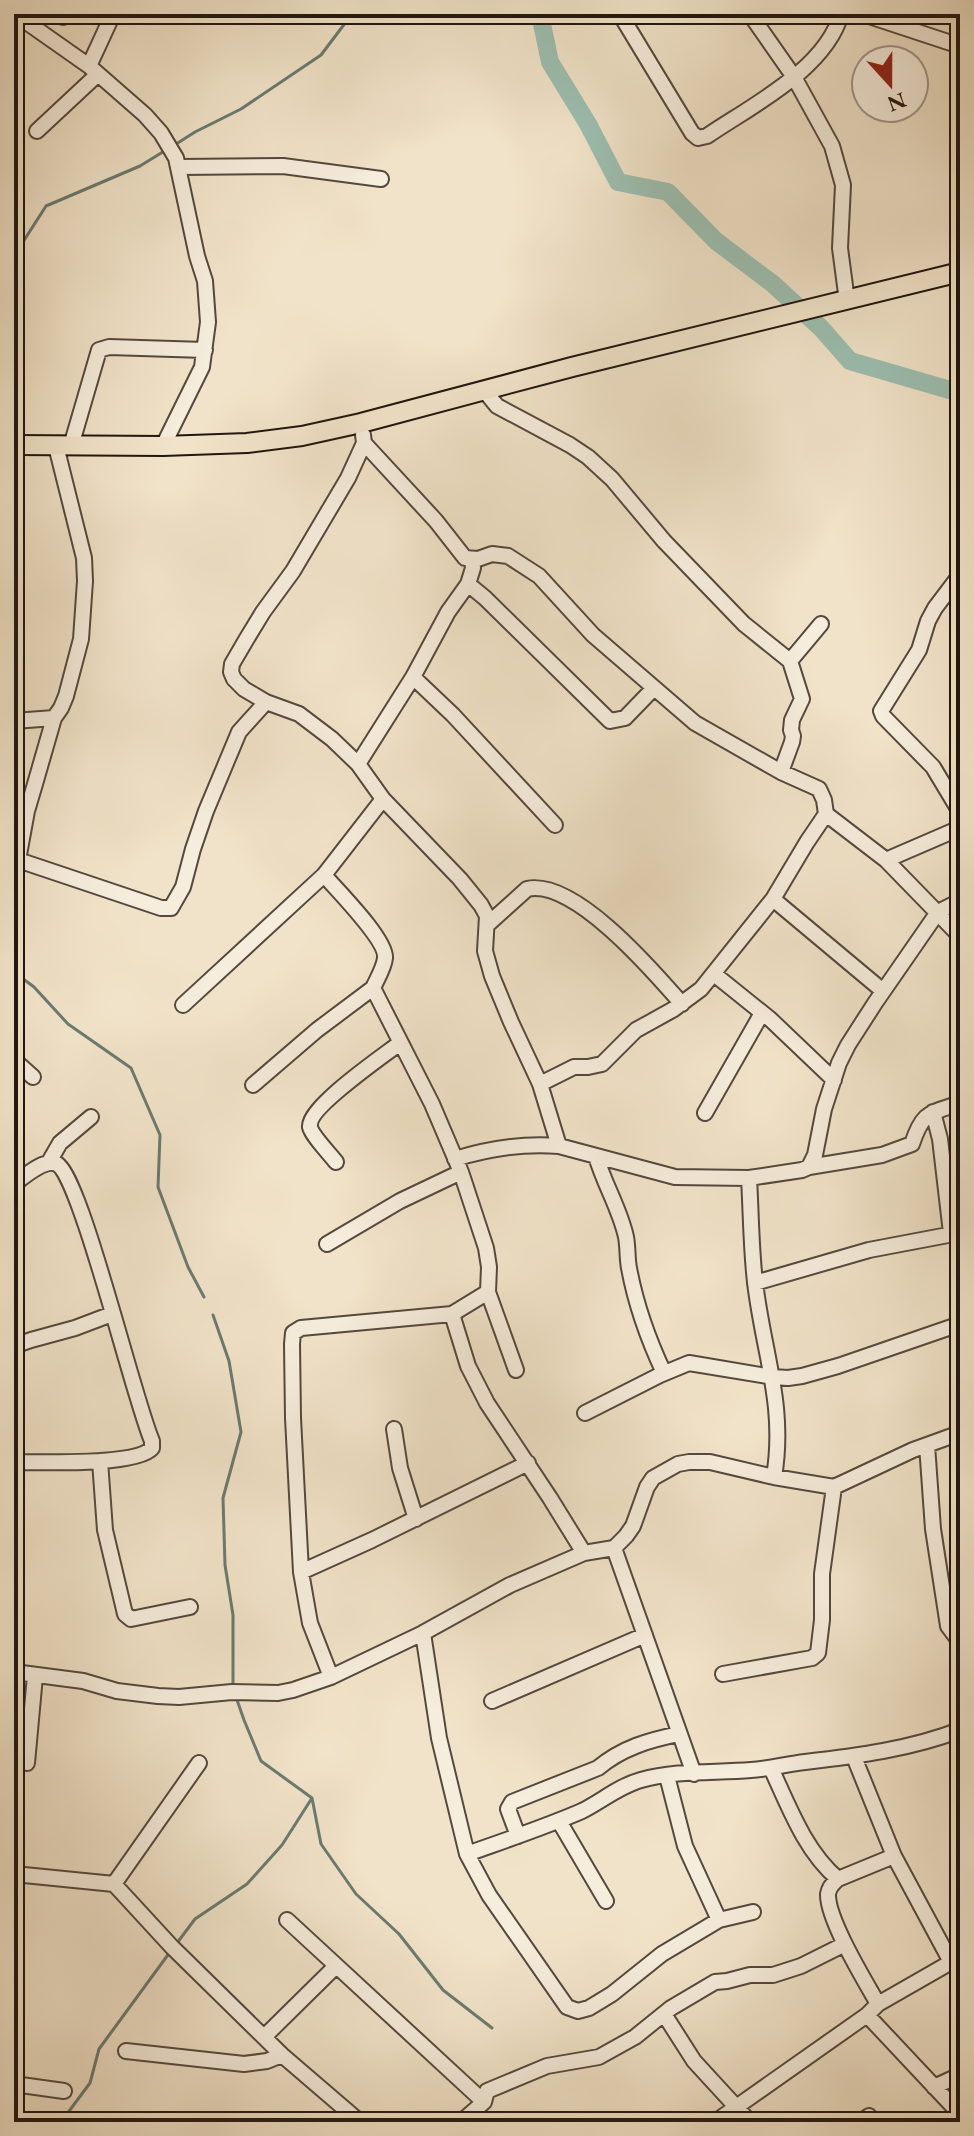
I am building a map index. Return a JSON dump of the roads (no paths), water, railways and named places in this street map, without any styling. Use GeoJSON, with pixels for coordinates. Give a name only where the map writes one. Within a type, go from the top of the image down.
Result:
{"type":"FeatureCollection","features":[{"type":"Feature","properties":{"kind":"main road"},"geometry":{"type":"LineString","coordinates":[[14,445],[163,446],[280,440],[361,423],[601,360],[960,272]]}},
{"type":"Feature","properties":{"kind":"street"},"geometry":{"type":"LineString","coordinates":[[37,131],[94,70],[113,14]]}},
{"type":"Feature","properties":{"kind":"street"},"geometry":{"type":"LineString","coordinates":[[620,14],[692,133],[698,138],[707,136],[794,77],[831,39],[841,14]]}},
{"type":"Feature","properties":{"kind":"street"},"geometry":{"type":"LineString","coordinates":[[750,14],[822,124],[840,168],[843,185],[840,248],[847,301]]}},
{"type":"Feature","properties":{"kind":"street"},"geometry":{"type":"LineString","coordinates":[[863,14],[960,46]]}},
{"type":"Feature","properties":{"kind":"street"},"geometry":{"type":"LineString","coordinates":[[15,16],[94,70],[145,115],[176,158],[205,281],[208,322],[202,367],[163,446]]}},
{"type":"Feature","properties":{"kind":"street"},"geometry":{"type":"LineString","coordinates":[[176,158],[283,166],[381,179]]}},
{"type":"Feature","properties":{"kind":"street"},"geometry":{"type":"LineString","coordinates":[[14,882],[21,811],[54,718],[66,696],[81,639],[84,558],[64,446],[99,350],[109,347],[205,350]]}},
{"type":"Feature","properties":{"kind":"street"},"geometry":{"type":"LineString","coordinates":[[484,390],[497,406],[554,435],[588,457],[612,479],[664,541],[744,624],[790,661],[802,699],[792,720],[792,742],[781,772]]}},
{"type":"Feature","properties":{"kind":"street"},"geometry":{"type":"LineString","coordinates":[[361,423],[364,443],[348,478],[293,571],[263,612],[232,664],[231,672],[244,689],[266,702],[299,714],[332,739],[358,764],[383,799],[481,905],[487,916],[485,951],[492,976],[540,1084],[559,1146]]}},
{"type":"Feature","properties":{"kind":"street"},"geometry":{"type":"LineString","coordinates":[[364,443],[436,521],[465,558],[472,560],[502,554],[539,576],[593,635],[695,723],[781,772],[819,789],[824,800],[826,814],[773,899],[701,989],[682,1004],[636,1030],[599,1065],[574,1067],[540,1084]]}},
{"type":"Feature","properties":{"kind":"street"},"geometry":{"type":"LineString","coordinates":[[358,764],[413,677],[448,612],[468,584],[472,560]]}},
{"type":"Feature","properties":{"kind":"street"},"geometry":{"type":"LineString","coordinates":[[960,575],[935,608],[919,650],[881,711],[933,767],[960,812]]}},
{"type":"Feature","properties":{"kind":"street"},"geometry":{"type":"LineString","coordinates":[[468,584],[610,721],[625,718],[654,688]]}},
{"type":"Feature","properties":{"kind":"street"},"geometry":{"type":"LineString","coordinates":[[790,661],[821,624]]}},
{"type":"Feature","properties":{"kind":"street"},"geometry":{"type":"LineString","coordinates":[[413,677],[453,715],[555,825]]}},
{"type":"Feature","properties":{"kind":"street"},"geometry":{"type":"LineString","coordinates":[[18,860],[161,908],[171,908],[183,887],[206,811],[239,732],[266,702]]}},
{"type":"Feature","properties":{"kind":"street"},"geometry":{"type":"LineString","coordinates":[[14,721],[54,718]]}},
{"type":"Feature","properties":{"kind":"street"},"geometry":{"type":"LineString","coordinates":[[183,1005],[324,875],[383,799]]}},
{"type":"Feature","properties":{"kind":"street"},"geometry":{"type":"LineString","coordinates":[[826,814],[886,860],[960,936]]}},
{"type":"Feature","properties":{"kind":"street"},"geometry":{"type":"LineString","coordinates":[[886,860],[960,828]]}},
{"type":"Feature","properties":{"kind":"street"},"geometry":{"type":"LineString","coordinates":[[253,1085],[317,1030],[373,988],[386,959],[385,950],[375,934],[324,875]]}},
{"type":"Feature","properties":{"kind":"street"},"geometry":{"type":"LineString","coordinates":[[487,925],[527,889],[559,894],[580,906],[634,950],[682,1004]]}},
{"type":"Feature","properties":{"kind":"street"},"geometry":{"type":"LineString","coordinates":[[773,899],[883,991]]}},
{"type":"Feature","properties":{"kind":"street"},"geometry":{"type":"LineString","coordinates":[[809,1167],[815,1155],[824,1109],[848,1045],[938,912],[960,901]]}},
{"type":"Feature","properties":{"kind":"street"},"geometry":{"type":"LineString","coordinates":[[714,974],[762,1013],[834,1080]]}},
{"type":"Feature","properties":{"kind":"street"},"geometry":{"type":"LineString","coordinates":[[373,988],[432,1104],[458,1165],[486,1248],[488,1292],[516,1370]]}},
{"type":"Feature","properties":{"kind":"street"},"geometry":{"type":"LineString","coordinates":[[705,1113],[762,1013]]}},
{"type":"Feature","properties":{"kind":"street"},"geometry":{"type":"LineString","coordinates":[[336,1162],[311,1130],[314,1114],[328,1099],[400,1043]]}},
{"type":"Feature","properties":{"kind":"street"},"geometry":{"type":"LineString","coordinates":[[14,1060],[33,1077]]}},
{"type":"Feature","properties":{"kind":"street"},"geometry":{"type":"LineString","coordinates":[[327,1244],[488,1149],[515,1145],[559,1146],[675,1177],[749,1178],[882,1155],[912,1144],[921,1121],[933,1112],[960,1103]]}},
{"type":"Feature","properties":{"kind":"street"},"geometry":{"type":"LineString","coordinates":[[755,1283],[869,1250],[951,1233],[940,1139],[933,1112]]}},
{"type":"Feature","properties":{"kind":"street"},"geometry":{"type":"LineString","coordinates":[[14,1184],[49,1162],[60,1143],[91,1117]]}},
{"type":"Feature","properties":{"kind":"street"},"geometry":{"type":"LineString","coordinates":[[596,1156],[602,1179],[627,1239],[628,1264],[640,1317],[664,1373]]}},
{"type":"Feature","properties":{"kind":"street"},"geometry":{"type":"LineString","coordinates":[[14,1462],[100,1461],[140,1456],[152,1448],[85,1222],[66,1174],[59,1165],[49,1162]]}},
{"type":"Feature","properties":{"kind":"street"},"geometry":{"type":"LineString","coordinates":[[749,1178],[755,1283],[773,1377],[778,1426],[774,1477]]}},
{"type":"Feature","properties":{"kind":"street"},"geometry":{"type":"LineString","coordinates":[[331,1677],[310,1623],[301,1572],[293,1418],[293,1333],[301,1328],[452,1314],[488,1292]]}},
{"type":"Feature","properties":{"kind":"street"},"geometry":{"type":"LineString","coordinates":[[14,1346],[112,1314]]}},
{"type":"Feature","properties":{"kind":"street"},"geometry":{"type":"LineString","coordinates":[[452,1314],[468,1366],[487,1403],[584,1553]]}},
{"type":"Feature","properties":{"kind":"street"},"geometry":{"type":"LineString","coordinates":[[585,1413],[689,1363],[773,1377],[802,1376],[960,1324]]}},
{"type":"Feature","properties":{"kind":"street"},"geometry":{"type":"LineString","coordinates":[[394,1429],[400,1468],[416,1519]]}},
{"type":"Feature","properties":{"kind":"street"},"geometry":{"type":"LineString","coordinates":[[14,1672],[83,1681],[139,1695],[179,1697],[293,1690],[331,1677],[423,1633],[486,1597],[584,1553],[614,1548],[633,1526],[647,1487],[664,1470],[689,1462],[710,1462],[834,1487],[960,1433]]}},
{"type":"Feature","properties":{"kind":"street"},"geometry":{"type":"LineString","coordinates":[[927,1445],[933,1529],[948,1626],[960,1642]]}},
{"type":"Feature","properties":{"kind":"street"},"geometry":{"type":"LineString","coordinates":[[100,1461],[105,1530],[125,1614],[131,1619],[190,1607]]}},
{"type":"Feature","properties":{"kind":"street"},"geometry":{"type":"LineString","coordinates":[[301,1572],[528,1463]]}},
{"type":"Feature","properties":{"kind":"street"},"geometry":{"type":"LineString","coordinates":[[723,1674],[812,1658],[818,1653],[824,1561],[834,1487]]}},
{"type":"Feature","properties":{"kind":"street"},"geometry":{"type":"LineString","coordinates":[[614,1548],[694,1774]]}},
{"type":"Feature","properties":{"kind":"street"},"geometry":{"type":"LineString","coordinates":[[423,1633],[439,1738],[467,1854],[489,1895],[567,2007],[578,2011],[589,2008],[612,1994],[662,1954],[719,1920],[753,1912]]}},
{"type":"Feature","properties":{"kind":"street"},"geometry":{"type":"LineString","coordinates":[[492,1701],[645,1635]]}},
{"type":"Feature","properties":{"kind":"street"},"geometry":{"type":"LineString","coordinates":[[27,1763],[35,1676]]}},
{"type":"Feature","properties":{"kind":"street"},"geometry":{"type":"LineString","coordinates":[[467,1854],[559,1821],[641,1780],[854,1757],[960,1730]]}},
{"type":"Feature","properties":{"kind":"street"},"geometry":{"type":"LineString","coordinates":[[518,1836],[508,1809],[512,1802],[598,1768],[648,1740],[679,1734]]}},
{"type":"Feature","properties":{"kind":"street"},"geometry":{"type":"LineString","coordinates":[[715,2122],[873,2009],[955,1959],[894,1856],[854,1757]]}},
{"type":"Feature","properties":{"kind":"street"},"geometry":{"type":"LineString","coordinates":[[114,1884],[199,1763]]}},
{"type":"Feature","properties":{"kind":"street"},"geometry":{"type":"LineString","coordinates":[[771,1768],[813,1851],[838,1879]]}},
{"type":"Feature","properties":{"kind":"street"},"geometry":{"type":"LineString","coordinates":[[667,1776],[685,1846],[719,1920]]}},
{"type":"Feature","properties":{"kind":"street"},"geometry":{"type":"LineString","coordinates":[[559,1821],[606,1901]]}},
{"type":"Feature","properties":{"kind":"street"},"geometry":{"type":"LineString","coordinates":[[894,1856],[838,1879],[828,1891],[829,1903],[873,2009],[934,2087],[960,2114]]}},
{"type":"Feature","properties":{"kind":"street"},"geometry":{"type":"LineString","coordinates":[[14,1874],[114,1884],[172,1947],[282,2055],[360,2122]]}},
{"type":"Feature","properties":{"kind":"street"},"geometry":{"type":"LineString","coordinates":[[287,1920],[484,2102]]}},
{"type":"Feature","properties":{"kind":"street"},"geometry":{"type":"LineString","coordinates":[[461,2122],[484,2102],[487,2091],[547,2066],[599,2057],[635,2037],[664,2014],[715,1982],[750,1975],[773,1975],[801,1966],[845,1944]]}},
{"type":"Feature","properties":{"kind":"street"},"geometry":{"type":"LineString","coordinates":[[264,2037],[336,1966]]}},
{"type":"Feature","properties":{"kind":"street"},"geometry":{"type":"LineString","coordinates":[[664,2014],[694,2061],[750,2122]]}},
{"type":"Feature","properties":{"kind":"street"},"geometry":{"type":"LineString","coordinates":[[126,2051],[244,2064],[282,2055]]}},
{"type":"Feature","properties":{"kind":"street"},"geometry":{"type":"LineString","coordinates":[[934,2087],[960,2075]]}},
{"type":"Feature","properties":{"kind":"street"},"geometry":{"type":"LineString","coordinates":[[14,2084],[64,2091]]}},
{"type":"Feature","properties":{"kind":"waterway"},"geometry":{"type":"LineString","coordinates":[[173,146],[241,109],[321,55],[352,14]]}},
{"type":"Feature","properties":{"kind":"waterway"},"geometry":{"type":"LineString","coordinates":[[540,14],[550,62],[588,124],[618,182],[668,192],[716,241],[773,284],[821,328],[850,361],[960,393]]}},
{"type":"Feature","properties":{"kind":"waterway"},"geometry":{"type":"LineString","coordinates":[[14,256],[46,206],[140,166],[166,150]]}},
{"type":"Feature","properties":{"kind":"waterway"},"geometry":{"type":"LineString","coordinates":[[14,972],[34,987],[68,1024],[131,1068],[160,1135],[158,1187],[188,1267],[204,1297]]}},
{"type":"Feature","properties":{"kind":"waterway"},"geometry":{"type":"LineString","coordinates":[[213,1315],[229,1361],[241,1432],[223,1498],[225,1565],[233,1615],[233,1686]]}},
{"type":"Feature","properties":{"kind":"waterway"},"geometry":{"type":"LineString","coordinates":[[236,1697],[261,1761],[312,1798],[321,1844],[356,1894],[399,1934],[443,1990],[492,2028]]}},
{"type":"Feature","properties":{"kind":"waterway"},"geometry":{"type":"LineString","coordinates":[[177,1943],[195,1919],[247,1884],[282,1845],[312,1798]]}},
{"type":"Feature","properties":{"kind":"waterway"},"geometry":{"type":"LineString","coordinates":[[61,2122],[90,2083],[99,2049],[170,1952]]}}]}
